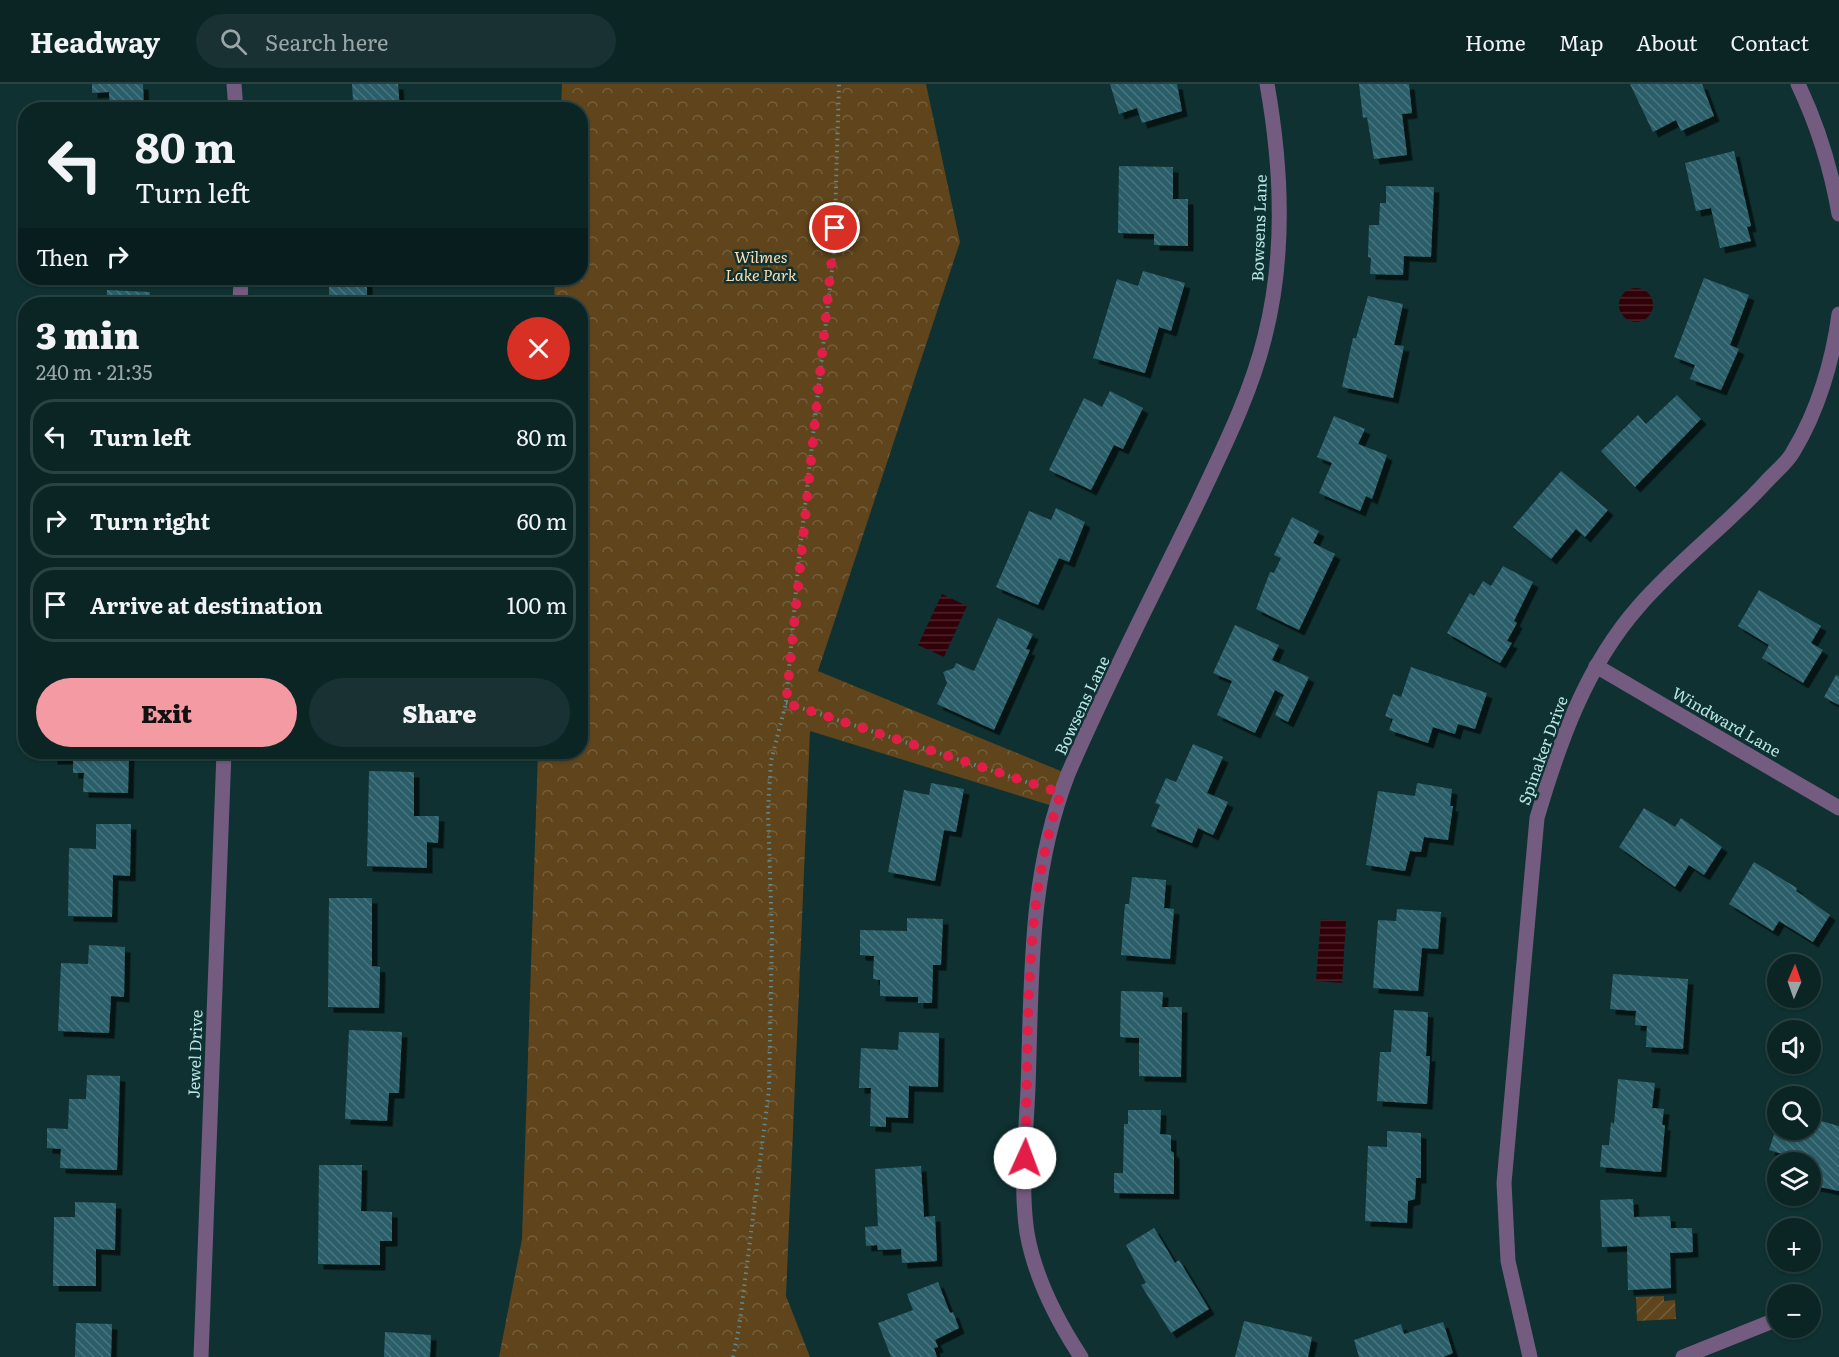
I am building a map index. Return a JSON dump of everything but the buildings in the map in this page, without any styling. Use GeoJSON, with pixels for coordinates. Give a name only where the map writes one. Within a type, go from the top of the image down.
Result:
{"type":"FeatureCollection","features":[{"type":"Feature","properties":{"kind":"street"},"geometry":{"type":"LineString","coordinates":[[234,84],[235,102]]}},
{"type":"Feature","properties":{"kind":"street","name":"Bowsens Lane"},"geometry":{"type":"LineString","coordinates":[[1081,1357],[1061,1326],[1040,1279],[1027,1233],[1024,1181],[1036,898],[1046,843],[1061,793],[1078,751],[1227,439],[1260,355],[1277,273],[1280,211],[1277,148],[1267,84]]}},
{"type":"Feature","properties":{"kind":"street"},"geometry":{"type":"LineString","coordinates":[[1798,84],[1815,120],[1832,171],[1839,214]]}},
{"type":"Feature","properties":{"kind":"street","name":"Spinaker Drive"},"geometry":{"type":"LineString","coordinates":[[1530,1357],[1508,1261],[1504,1183],[1537,818],[1551,769],[1571,716],[1596,666],[1638,607],[1755,494],[1793,453],[1819,396],[1836,341],[1839,314]]}},
{"type":"Feature","properties":{"kind":"street","name":"Windward Lane"},"geometry":{"type":"LineString","coordinates":[[1596,666],[1839,808]]}},
{"type":"Feature","properties":{"kind":"street","name":"Jewel Drive"},"geometry":{"type":"LineString","coordinates":[[201,1357],[224,759]]}},
{"type":"Feature","properties":{"kind":"street"},"geometry":{"type":"LineString","coordinates":[[1683,1357],[1767,1323]]}},
{"type":"Feature","properties":{"kind":"path"},"geometry":{"type":"LineString","coordinates":[[733,1357],[739,1328],[769,1090],[772,934],[768,811],[771,761],[786,703],[798,567],[834,252],[839,84]]}},
{"type":"Feature","properties":{"kind":"path"},"geometry":{"type":"LineString","coordinates":[[786,703],[1061,793]]}},
{"type":"Feature","properties":{"kind":"green space","name":"Wilmes Lake Park"},"geometry":{"type":"Polygon","coordinates":[[[562,84],[926,84],[960,242],[818,671],[1068,774],[1056,807],[810,731],[786,1296],[810,1357],[499,1357],[522,1239],[538,759],[588,759],[588,297],[554,297],[555,285],[588,285],[588,102],[561,102],[562,84]]]}},
{"type":"Feature","properties":{"kind":"green space"},"geometry":{"type":"Polygon","coordinates":[[[1664,1296],[1664,1301],[1675,1300],[1676,1319],[1637,1321],[1636,1297],[1664,1296]]]}},
{"type":"Feature","properties":{"kind":"shaded area"},"geometry":{"type":"Polygon","coordinates":[[[1636,288],[1648,293],[1653,305],[1648,317],[1636,322],[1624,317],[1619,305],[1624,293],[1636,288]]]}},
{"type":"Feature","properties":{"kind":"shaded area"},"geometry":{"type":"Polygon","coordinates":[[[942,594],[967,606],[944,657],[918,645],[942,594]]]}},
{"type":"Feature","properties":{"kind":"shaded area"},"geometry":{"type":"Polygon","coordinates":[[[1321,919],[1346,921],[1342,983],[1316,981],[1321,919]]]}},
{"type":"Feature","properties":{"kind":"route"},"geometry":{"type":"LineString","coordinates":[[835,228],[798,567],[786,703],[1061,793],[1039,874],[1033,924],[1025,1158]]}}]}
